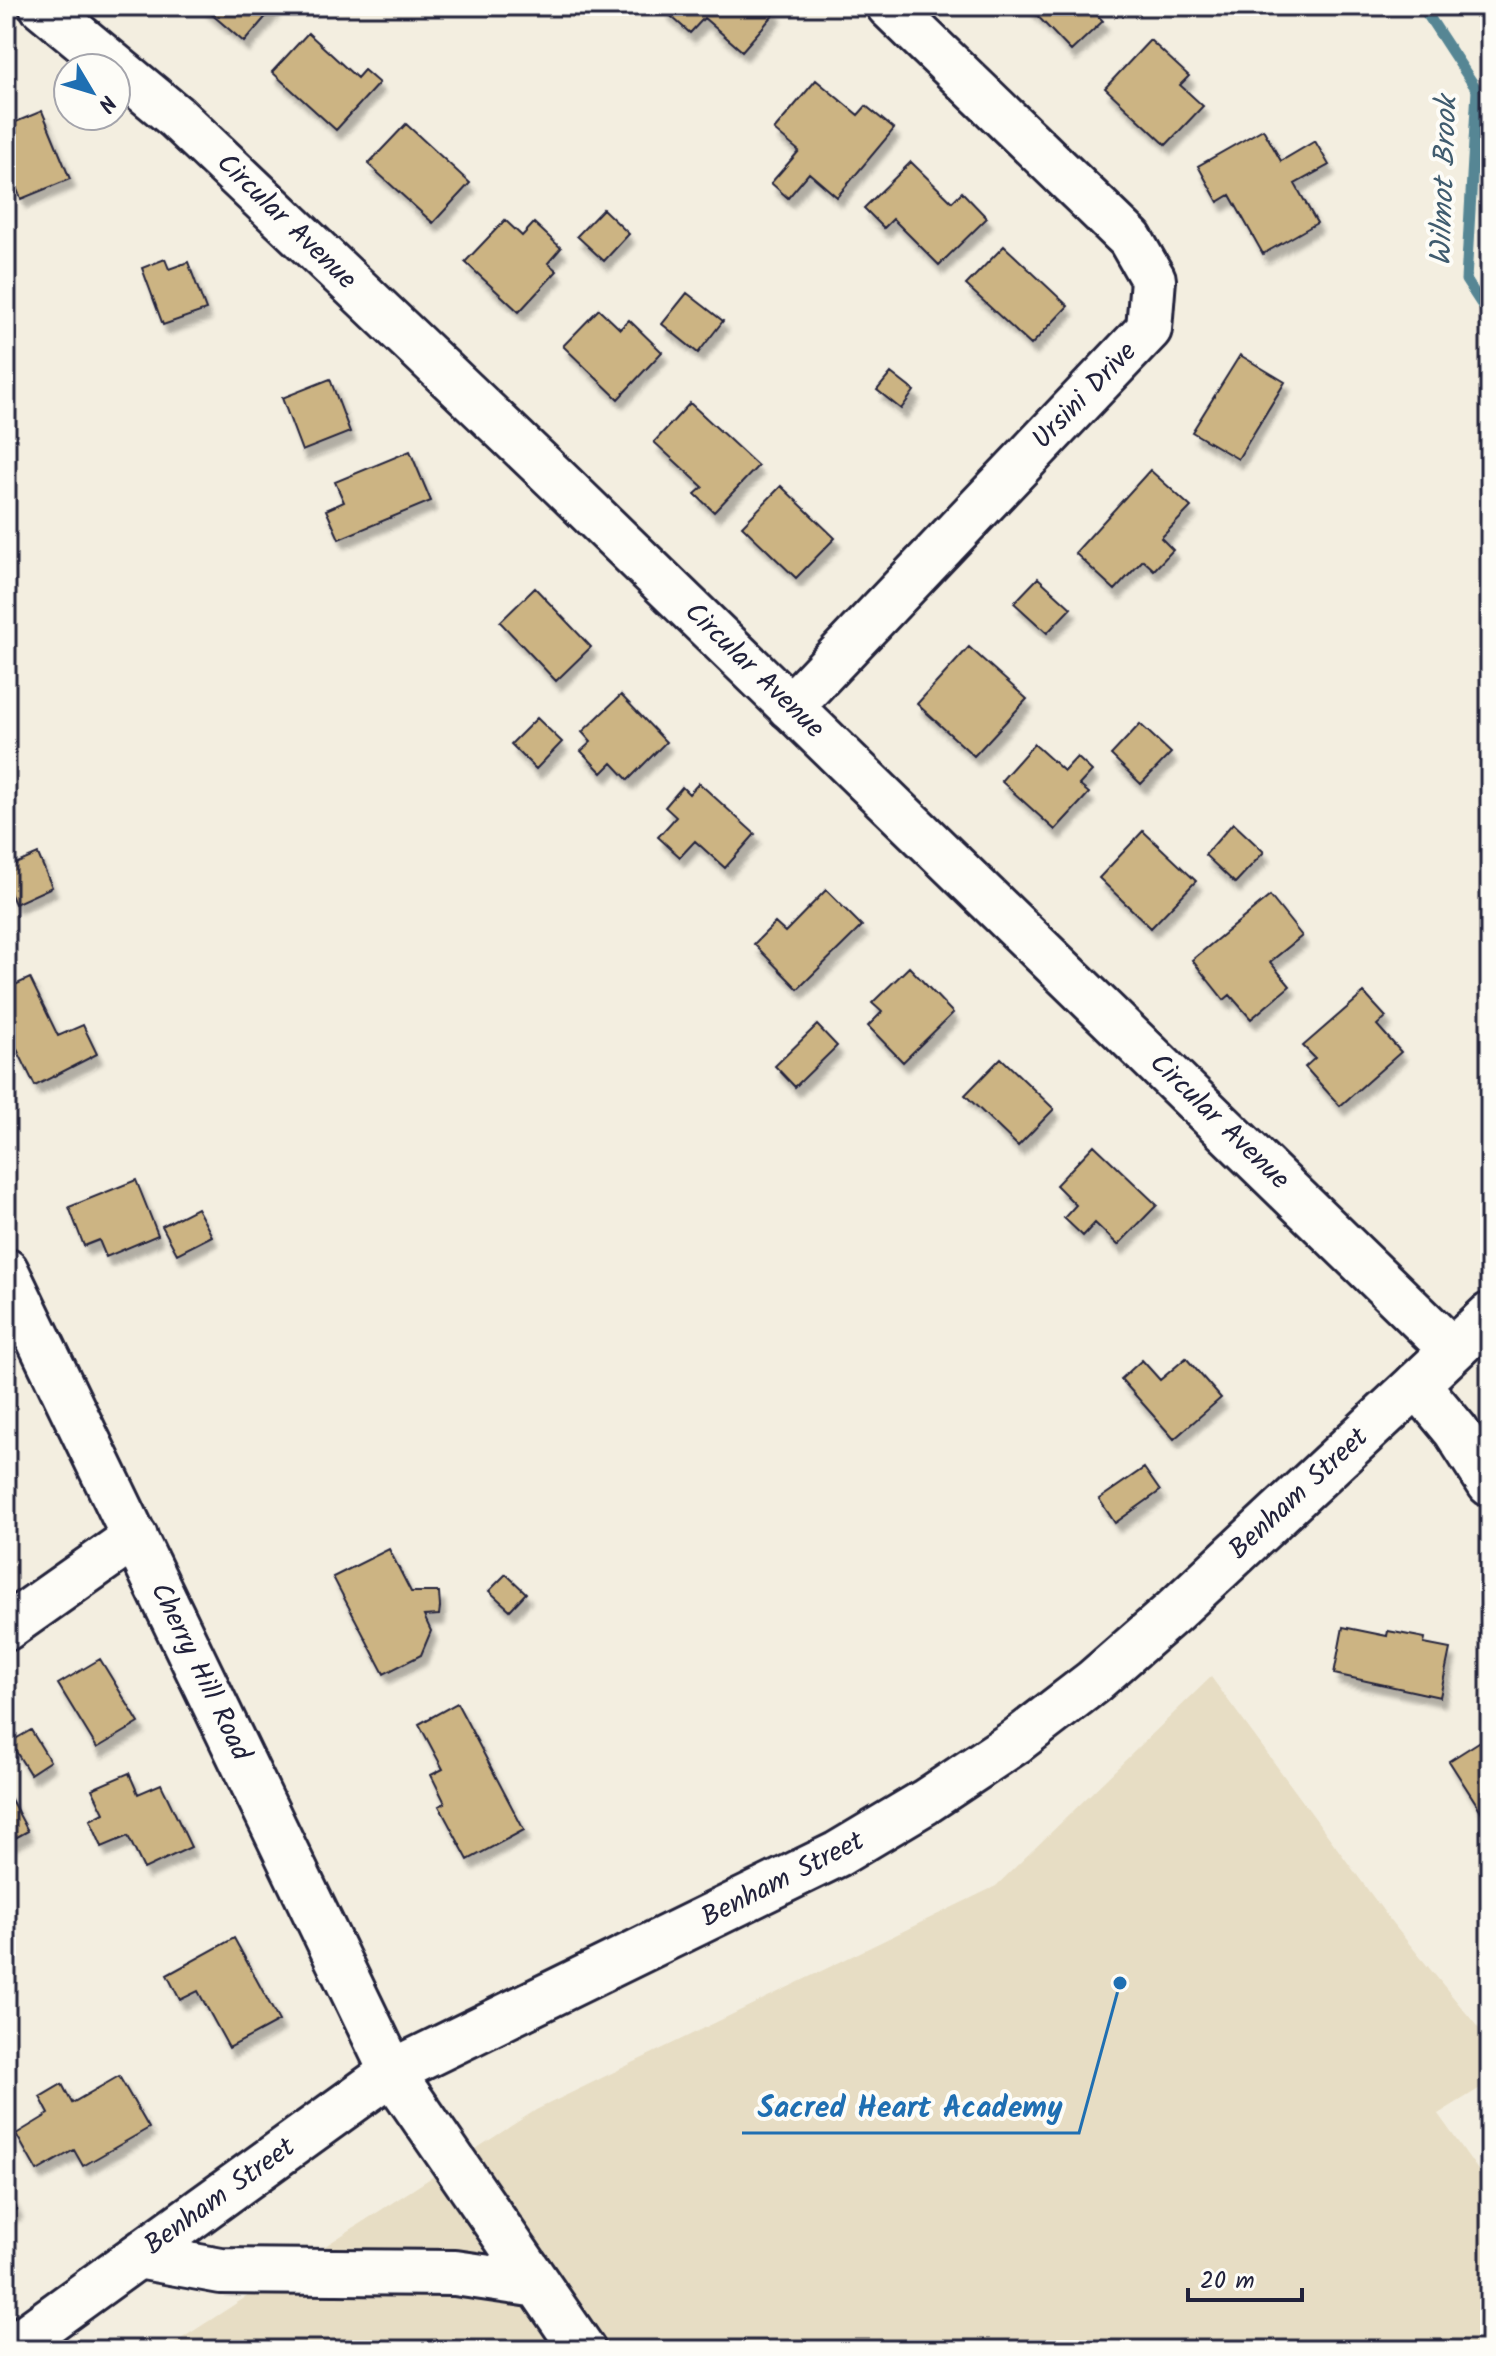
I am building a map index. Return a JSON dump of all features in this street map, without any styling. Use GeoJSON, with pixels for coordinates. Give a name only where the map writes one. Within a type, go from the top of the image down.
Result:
{"type":"FeatureCollection","features":[{"type":"Feature","properties":{"kind":"main road","name":"Circular Avenue"},"geometry":{"type":"LineString","coordinates":[[42,6],[176,117],[1452,1350]]}},
{"type":"Feature","properties":{"kind":"main road","name":"Ursini Drive"},"geometry":{"type":"LineString","coordinates":[[790,707],[1149,329],[1153,279],[1130,239],[889,6]]}},
{"type":"Feature","properties":{"kind":"main road","name":"Cherry Hill Road"},"geometry":{"type":"LineString","coordinates":[[6,1271],[392,2072],[583,2350]]}},
{"type":"Feature","properties":{"kind":"main road","name":"Benham Street"},"geometry":{"type":"LineString","coordinates":[[8,2350],[392,2072],[838,1854],[1002,1751],[1093,1682],[1150,1632],[1490,1315]]}},
{"type":"Feature","properties":{"kind":"main road"},"geometry":{"type":"LineString","coordinates":[[1417,1384],[1456,1431],[1490,1484]]}},
{"type":"Feature","properties":{"kind":"main road"},"geometry":{"type":"LineString","coordinates":[[6,1628],[135,1537]]}},
{"type":"Feature","properties":{"kind":"main road"},"geometry":{"type":"LineString","coordinates":[[138,2256],[221,2271],[455,2273],[538,2285]]}},
{"type":"Feature","properties":{"kind":"shaded area"},"geometry":{"type":"Polygon","coordinates":[[[1211,1677],[1393,1924],[1490,2042],[1490,2082],[1438,2114],[1490,2187],[1490,2350],[164,2350],[536,2110],[996,1886],[1211,1677]]]}},
{"type":"Feature","properties":{"kind":"building"},"geometry":{"type":"Polygon","coordinates":[[[202,6],[275,6],[244,42],[202,6]]]}},
{"type":"Feature","properties":{"kind":"building"},"geometry":{"type":"Polygon","coordinates":[[[668,6],[770,6],[776,12],[742,51],[704,18],[690,33],[664,10],[668,6]]]}},
{"type":"Feature","properties":{"kind":"building"},"geometry":{"type":"Polygon","coordinates":[[[1028,6],[1089,6],[1103,21],[1071,51],[1028,6]]]}},
{"type":"Feature","properties":{"kind":"building"},"geometry":{"type":"Polygon","coordinates":[[[308,33],[357,78],[364,70],[379,83],[336,130],[272,72],[308,33]]]}},
{"type":"Feature","properties":{"kind":"building"},"geometry":{"type":"Polygon","coordinates":[[[1150,40],[1189,76],[1180,85],[1203,106],[1166,145],[1105,88],[1150,40]]]}},
{"type":"Feature","properties":{"kind":"building"},"geometry":{"type":"Polygon","coordinates":[[[816,80],[858,115],[866,106],[894,129],[837,197],[809,173],[788,198],[771,183],[799,151],[774,130],[816,80]]]}},
{"type":"Feature","properties":{"kind":"building"},"geometry":{"type":"Polygon","coordinates":[[[42,111],[70,179],[21,199],[6,164],[6,126],[42,111]]]}},
{"type":"Feature","properties":{"kind":"building"},"geometry":{"type":"Polygon","coordinates":[[[406,124],[470,183],[433,223],[368,164],[406,124]]]}},
{"type":"Feature","properties":{"kind":"building"},"geometry":{"type":"Polygon","coordinates":[[[1263,129],[1281,161],[1315,141],[1329,165],[1295,184],[1317,223],[1263,254],[1230,195],[1218,202],[1198,166],[1263,129]]]}},
{"type":"Feature","properties":{"kind":"building"},"geometry":{"type":"Polygon","coordinates":[[[911,162],[952,202],[962,192],[987,218],[939,265],[893,219],[884,228],[864,208],[911,162]]]}},
{"type":"Feature","properties":{"kind":"building"},"geometry":{"type":"Polygon","coordinates":[[[603,209],[629,234],[604,261],[577,236],[603,209]]]}},
{"type":"Feature","properties":{"kind":"building"},"geometry":{"type":"Polygon","coordinates":[[[505,220],[522,236],[534,223],[561,248],[548,263],[557,271],[519,312],[465,262],[505,220]]]}},
{"type":"Feature","properties":{"kind":"building"},"geometry":{"type":"Polygon","coordinates":[[[1004,246],[1068,306],[1031,345],[966,285],[1004,246]]]}},
{"type":"Feature","properties":{"kind":"building"},"geometry":{"type":"Polygon","coordinates":[[[165,259],[169,269],[188,262],[206,310],[163,325],[142,268],[165,259]]]}},
{"type":"Feature","properties":{"kind":"building"},"geometry":{"type":"Polygon","coordinates":[[[687,293],[723,321],[698,353],[662,324],[687,293]]]}},
{"type":"Feature","properties":{"kind":"building"},"geometry":{"type":"Polygon","coordinates":[[[599,309],[620,329],[629,320],[662,352],[618,399],[563,346],[599,309]]]}},
{"type":"Feature","properties":{"kind":"building"},"geometry":{"type":"Polygon","coordinates":[[[1240,355],[1285,382],[1238,459],[1192,432],[1240,355]]]}},
{"type":"Feature","properties":{"kind":"building"},"geometry":{"type":"Polygon","coordinates":[[[891,373],[914,391],[901,409],[877,390],[891,373]]]}},
{"type":"Feature","properties":{"kind":"building"},"geometry":{"type":"Polygon","coordinates":[[[330,379],[350,432],[302,451],[282,398],[330,379]]]}},
{"type":"Feature","properties":{"kind":"building"},"geometry":{"type":"Polygon","coordinates":[[[690,403],[758,466],[714,512],[695,494],[703,487],[654,442],[690,403]]]}},
{"type":"Feature","properties":{"kind":"building"},"geometry":{"type":"Polygon","coordinates":[[[410,451],[431,501],[339,539],[326,510],[344,502],[335,482],[410,451]]]}},
{"type":"Feature","properties":{"kind":"building"},"geometry":{"type":"Polygon","coordinates":[[[1150,470],[1191,507],[1161,538],[1173,550],[1154,570],[1143,560],[1115,590],[1075,553],[1150,470]]]}},
{"type":"Feature","properties":{"kind":"building"},"geometry":{"type":"Polygon","coordinates":[[[781,486],[835,538],[796,578],[742,526],[781,486]]]}},
{"type":"Feature","properties":{"kind":"building"},"geometry":{"type":"Polygon","coordinates":[[[1038,578],[1071,608],[1047,633],[1014,603],[1038,578]]]}},
{"type":"Feature","properties":{"kind":"building"},"geometry":{"type":"Polygon","coordinates":[[[535,588],[591,647],[556,681],[500,622],[535,588]]]}},
{"type":"Feature","properties":{"kind":"building"},"geometry":{"type":"Polygon","coordinates":[[[969,647],[1027,699],[974,756],[917,704],[969,647]]]}},
{"type":"Feature","properties":{"kind":"building"},"geometry":{"type":"Polygon","coordinates":[[[621,695],[666,742],[628,780],[612,763],[602,773],[581,751],[591,742],[582,732],[621,695]]]}},
{"type":"Feature","properties":{"kind":"building"},"geometry":{"type":"Polygon","coordinates":[[[537,718],[562,742],[536,769],[511,744],[537,718]]]}},
{"type":"Feature","properties":{"kind":"building"},"geometry":{"type":"Polygon","coordinates":[[[1140,724],[1171,753],[1141,784],[1111,755],[1140,724]]]}},
{"type":"Feature","properties":{"kind":"building"},"geometry":{"type":"Polygon","coordinates":[[[1034,744],[1064,771],[1077,757],[1092,771],[1079,785],[1089,793],[1055,830],[1001,781],[1034,744]]]}},
{"type":"Feature","properties":{"kind":"building"},"geometry":{"type":"Polygon","coordinates":[[[699,783],[755,834],[725,868],[695,841],[680,857],[658,837],[676,817],[665,807],[682,787],[689,794],[699,783]]]}},
{"type":"Feature","properties":{"kind":"building"},"geometry":{"type":"Polygon","coordinates":[[[1233,823],[1264,852],[1235,883],[1205,855],[1233,823]]]}},
{"type":"Feature","properties":{"kind":"building"},"geometry":{"type":"Polygon","coordinates":[[[1143,831],[1196,881],[1151,928],[1099,878],[1143,831]]]}},
{"type":"Feature","properties":{"kind":"building"},"geometry":{"type":"Polygon","coordinates":[[[38,854],[52,887],[15,904],[6,883],[6,868],[38,854]]]}},
{"type":"Feature","properties":{"kind":"building"},"geometry":{"type":"Polygon","coordinates":[[[826,890],[862,926],[798,989],[754,944],[775,923],[785,932],[826,890]]]}},
{"type":"Feature","properties":{"kind":"building"},"geometry":{"type":"Polygon","coordinates":[[[1270,896],[1302,936],[1270,962],[1290,986],[1251,1019],[1230,995],[1224,1000],[1192,960],[1270,896]]]}},
{"type":"Feature","properties":{"kind":"building"},"geometry":{"type":"Polygon","coordinates":[[[909,967],[953,1013],[903,1062],[868,1026],[882,1012],[872,1003],[909,967]]]}},
{"type":"Feature","properties":{"kind":"building"},"geometry":{"type":"Polygon","coordinates":[[[30,978],[58,1036],[83,1025],[97,1054],[35,1086],[6,1027],[6,989],[30,978]]]}},
{"type":"Feature","properties":{"kind":"building"},"geometry":{"type":"Polygon","coordinates":[[[1364,993],[1386,1017],[1377,1025],[1401,1052],[1340,1106],[1305,1067],[1315,1058],[1303,1046],[1364,993]]]}},
{"type":"Feature","properties":{"kind":"building"},"geometry":{"type":"Polygon","coordinates":[[[817,1025],[837,1046],[795,1087],[775,1066],[817,1025]]]}},
{"type":"Feature","properties":{"kind":"building"},"geometry":{"type":"Polygon","coordinates":[[[1001,1058],[1054,1109],[1018,1146],[965,1095],[1001,1058]]]}},
{"type":"Feature","properties":{"kind":"building"},"geometry":{"type":"Polygon","coordinates":[[[1094,1145],[1157,1205],[1118,1245],[1095,1223],[1083,1236],[1064,1218],[1076,1205],[1056,1185],[1094,1145]]]}},
{"type":"Feature","properties":{"kind":"building"},"geometry":{"type":"Polygon","coordinates":[[[136,1180],[158,1235],[106,1257],[99,1240],[84,1246],[69,1207],[136,1180]]]}},
{"type":"Feature","properties":{"kind":"building"},"geometry":{"type":"Polygon","coordinates":[[[197,1208],[212,1236],[177,1254],[162,1226],[197,1208]]]}},
{"type":"Feature","properties":{"kind":"building"},"geometry":{"type":"Polygon","coordinates":[[[1186,1358],[1221,1398],[1174,1439],[1121,1379],[1142,1360],[1160,1380],[1186,1358]]]}},
{"type":"Feature","properties":{"kind":"building"},"geometry":{"type":"Polygon","coordinates":[[[1144,1468],[1160,1491],[1115,1523],[1099,1499],[1144,1468]]]}},
{"type":"Feature","properties":{"kind":"building"},"geometry":{"type":"Polygon","coordinates":[[[389,1549],[411,1592],[439,1592],[440,1607],[439,1615],[424,1616],[431,1631],[421,1655],[384,1674],[333,1577],[389,1549]]]}},
{"type":"Feature","properties":{"kind":"building"},"geometry":{"type":"Polygon","coordinates":[[[506,1574],[526,1593],[510,1610],[489,1591],[506,1574]]]}},
{"type":"Feature","properties":{"kind":"building"},"geometry":{"type":"Polygon","coordinates":[[[1343,1627],[1387,1636],[1388,1631],[1425,1638],[1424,1644],[1450,1649],[1440,1697],[1334,1674],[1343,1627]]]}},
{"type":"Feature","properties":{"kind":"building"},"geometry":{"type":"Polygon","coordinates":[[[100,1659],[139,1723],[97,1748],[58,1684],[100,1659]]]}},
{"type":"Feature","properties":{"kind":"building"},"geometry":{"type":"Polygon","coordinates":[[[457,1703],[524,1830],[468,1860],[439,1806],[445,1803],[431,1775],[443,1769],[419,1724],[457,1703]]]}},
{"type":"Feature","properties":{"kind":"building"},"geometry":{"type":"Polygon","coordinates":[[[31,1730],[50,1761],[30,1774],[10,1742],[31,1730]]]}},
{"type":"Feature","properties":{"kind":"building"},"geometry":{"type":"Polygon","coordinates":[[[1490,1735],[1490,1825],[1449,1761],[1490,1735]]]}},
{"type":"Feature","properties":{"kind":"building"},"geometry":{"type":"Polygon","coordinates":[[[129,1773],[138,1794],[161,1784],[191,1847],[144,1869],[128,1836],[102,1847],[90,1820],[104,1813],[92,1789],[129,1773]]]}},
{"type":"Feature","properties":{"kind":"building"},"geometry":{"type":"Polygon","coordinates":[[[6,1790],[28,1831],[6,1843],[6,1790]]]}},
{"type":"Feature","properties":{"kind":"building"},"geometry":{"type":"Polygon","coordinates":[[[234,1938],[279,2021],[229,2048],[198,1991],[180,2000],[167,1975],[234,1938]]]}},
{"type":"Feature","properties":{"kind":"building"},"geometry":{"type":"Polygon","coordinates":[[[119,2076],[149,2128],[83,2166],[74,2150],[37,2171],[16,2134],[49,2114],[40,2097],[62,2084],[72,2103],[119,2076]]]}},
{"type":"Feature","properties":{"kind":"building"},"geometry":{"type":"Polygon","coordinates":[[[6,2187],[17,2209],[6,2215],[6,2187]]]}},
{"type":"Feature","properties":{"kind":"waterway","name":"Wilmot Brook"},"geometry":{"type":"LineString","coordinates":[[1422,6],[1477,90],[1466,280],[1490,317]]}},
{"type":"Feature","properties":{"kind":"place","name":"Sacred Heart Academy"},"geometry":{"type":"Point","coordinates":[1120,1983]}}]}
